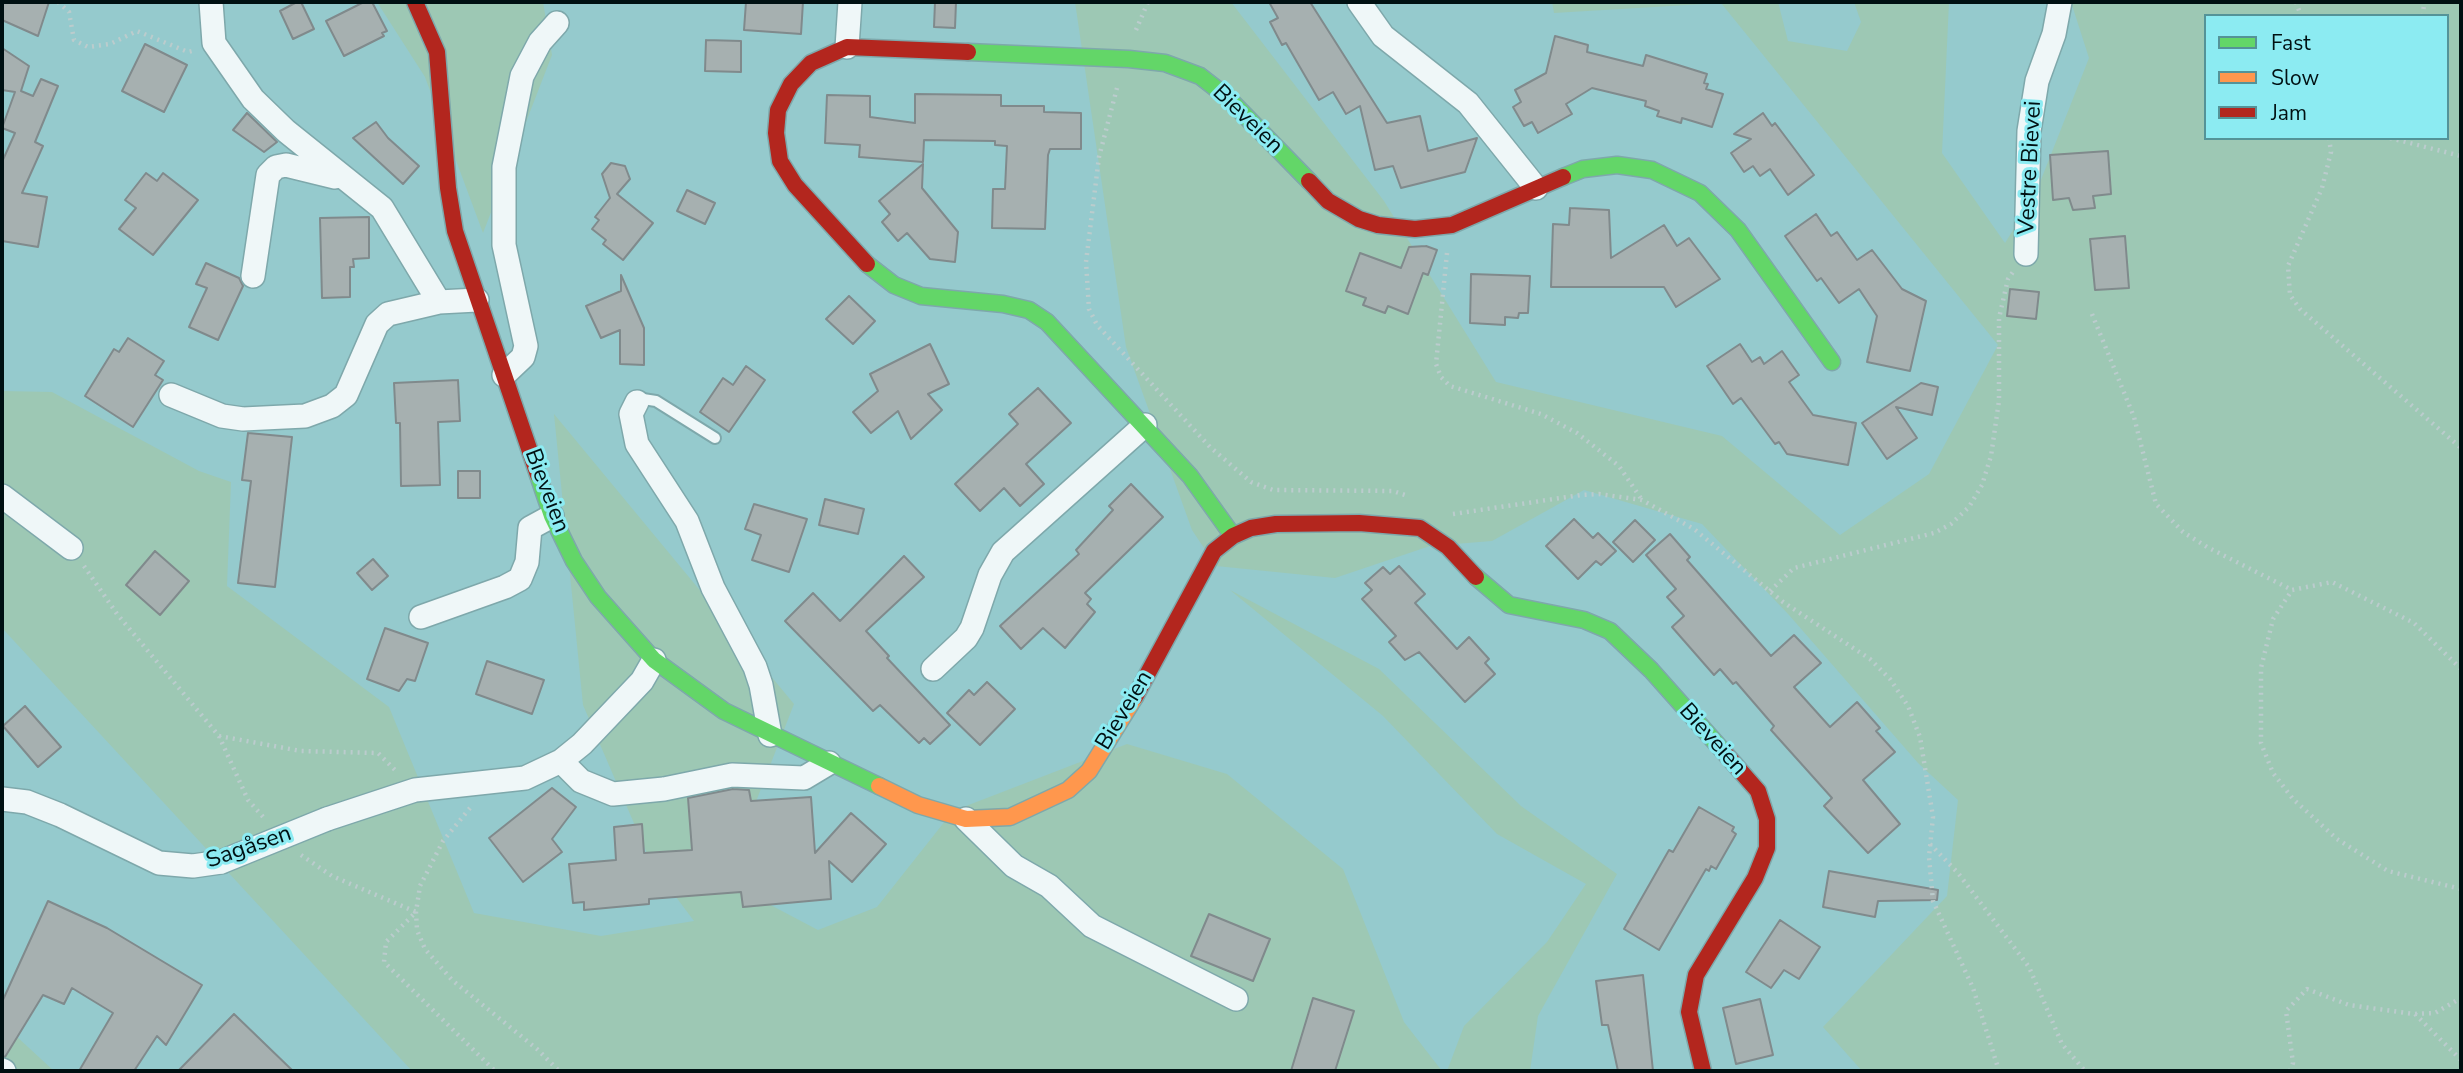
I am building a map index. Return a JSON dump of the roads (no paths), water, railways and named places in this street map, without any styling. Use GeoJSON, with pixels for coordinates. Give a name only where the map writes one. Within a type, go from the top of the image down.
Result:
{"type":"FeatureCollection","features":[{"type":"Feature","properties":{"kind":"street"},"geometry":{"type":"LineString","coordinates":[[211,2],[214,43],[253,99],[345,180],[382,208],[439,302]]}},
{"type":"Feature","properties":{"kind":"street","name":"Bieveien"},"geometry":{"type":"LineString","coordinates":[[415,2],[437,52],[448,188],[455,231],[552,516],[574,561],[598,597],[654,660],[724,711],[918,805],[966,819],[1010,817],[1036,808],[1068,790],[1089,771],[1127,712],[1210,558],[1233,536],[1251,528],[1276,524],[1359,523],[1420,528],[1448,547],[1485,587],[1509,605],[1584,620],[1610,631],[1651,670],[1758,791],[1767,819],[1767,848],[1755,878],[1696,975],[1689,1012],[1703,1071]]}},
{"type":"Feature","properties":{"kind":"street"},"geometry":{"type":"LineString","coordinates":[[847,47],[849,2]]}},
{"type":"Feature","properties":{"kind":"street"},"geometry":{"type":"LineString","coordinates":[[1359,2],[1383,37],[1468,103],[1536,188]]}},
{"type":"Feature","properties":{"kind":"street","name":"Vestre Bievei"},"geometry":{"type":"LineString","coordinates":[[2026,254],[2029,131],[2037,81],[2054,34],[2060,2]]}},
{"type":"Feature","properties":{"kind":"street"},"geometry":{"type":"LineString","coordinates":[[504,375],[523,357],[526,346],[504,245],[504,167],[522,76],[540,42],[556,23]]}},
{"type":"Feature","properties":{"kind":"street","name":"Bieveien"},"geometry":{"type":"LineString","coordinates":[[1233,536],[1190,476],[1047,322],[1029,310],[1003,304],[921,296],[894,285],[870,267],[795,185],[780,161],[776,133],[778,110],[790,84],[811,63],[847,47],[1116,58],[1165,64],[1200,76],[1227,97],[1328,201],[1359,219],[1415,229],[1452,225],[1583,169],[1617,165],[1652,170],[1700,193],[1738,230],[1832,362]]}},
{"type":"Feature","properties":{"kind":"street"},"geometry":{"type":"LineString","coordinates":[[253,276],[268,175],[276,167],[286,164],[345,180]]}},
{"type":"Feature","properties":{"kind":"street"},"geometry":{"type":"LineString","coordinates":[[171,395],[222,416],[243,419],[305,416],[332,406],[346,395],[377,324],[388,314],[439,302],[477,300]]}},
{"type":"Feature","properties":{"kind":"street"},"geometry":{"type":"LineString","coordinates":[[637,402],[631,414],[637,444],[687,521],[713,588],[755,667],[770,735]]}},
{"type":"Feature","properties":{"kind":"street"},"geometry":{"type":"LineString","coordinates":[[933,669],[966,638],[972,628],[990,575],[1003,552],[1145,425]]}},
{"type":"Feature","properties":{"kind":"street"},"geometry":{"type":"LineString","coordinates":[[2,496],[71,548]]}},
{"type":"Feature","properties":{"kind":"street"},"geometry":{"type":"LineString","coordinates":[[421,617],[520,579],[527,562],[530,528],[552,516]]}},
{"type":"Feature","properties":{"kind":"street"},"geometry":{"type":"LineString","coordinates":[[654,660],[642,681],[582,744],[561,761],[581,781],[613,794],[664,789],[732,775],[804,778],[829,763]]}},
{"type":"Feature","properties":{"kind":"street","name":"Sagåsen"},"geometry":{"type":"LineString","coordinates":[[2,799],[27,803],[61,815],[159,863],[193,866],[221,862],[327,819],[415,790],[525,778],[561,761]]}},
{"type":"Feature","properties":{"kind":"street","name":"Bieveien"},"geometry":{"type":"LineString","coordinates":[[966,819],[1014,866],[1049,886],[1092,926],[1236,999]]}},
{"type":"Feature","properties":{"kind":"lane"},"geometry":{"type":"LineString","coordinates":[[637,402],[643,399],[656,401],[715,438]]}}]}
